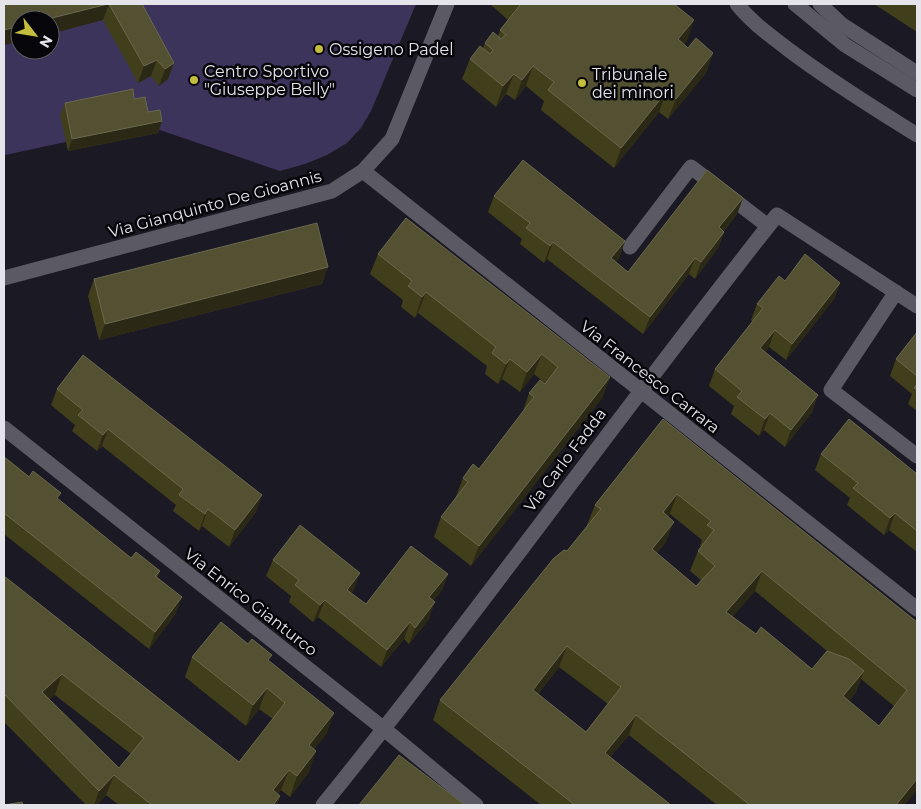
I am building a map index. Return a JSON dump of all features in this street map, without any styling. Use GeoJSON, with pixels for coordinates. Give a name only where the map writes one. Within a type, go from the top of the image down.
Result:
{"type":"FeatureCollection","features":[{"type":"Feature","properties":{"kind":"street","name":"Via Gianquinto De Gioannis"},"geometry":{"type":"LineString","coordinates":[[4,278],[332,191],[363,171],[392,139],[448,4]]}},
{"type":"Feature","properties":{"kind":"street"},"geometry":{"type":"LineString","coordinates":[[737,4],[770,36],[817,72],[917,135]]}},
{"type":"Feature","properties":{"kind":"street"},"geometry":{"type":"LineString","coordinates":[[795,4],[846,45],[917,90]]}},
{"type":"Feature","properties":{"kind":"street"},"geometry":{"type":"LineString","coordinates":[[820,4],[841,24],[917,73]]}},
{"type":"Feature","properties":{"kind":"street"},"geometry":{"type":"LineString","coordinates":[[630,247],[692,167],[772,220],[917,306]]}},
{"type":"Feature","properties":{"kind":"street","name":"Via Francesco Carrara"},"geometry":{"type":"LineString","coordinates":[[363,171],[917,609]]}},
{"type":"Feature","properties":{"kind":"street","name":"Via Carlo Fadda"},"geometry":{"type":"LineString","coordinates":[[323,805],[384,729],[639,391],[772,220]]}},
{"type":"Feature","properties":{"kind":"street"},"geometry":{"type":"LineString","coordinates":[[896,292],[831,390],[917,456]]}},
{"type":"Feature","properties":{"kind":"street","name":"Via Enrico Gianturco"},"geometry":{"type":"LineString","coordinates":[[4,428],[384,729],[476,805]]}},
{"type":"Feature","properties":{"kind":"shaded area","name":"Centro Sportivo \"Giuseppe Belly\""},"geometry":{"type":"Polygon","coordinates":[[[4,4],[416,4],[371,111],[361,128],[347,143],[327,155],[280,171],[145,125],[5,155],[4,4]]]}},
{"type":"Feature","properties":{"kind":"building"},"geometry":{"type":"Polygon","coordinates":[[[4,4],[108,4],[60,16],[60,10],[10,10],[10,28],[4,30],[4,4]]]}},
{"type":"Feature","properties":{"kind":"building"},"geometry":{"type":"Polygon","coordinates":[[[109,4],[142,4],[174,63],[165,69],[157,60],[144,66],[109,4]]]}},
{"type":"Feature","properties":{"kind":"building","name":"Tribunale dei minori"},"geometry":{"type":"Polygon","coordinates":[[[521,4],[674,4],[694,20],[678,39],[688,48],[696,38],[713,53],[676,99],[667,91],[621,148],[548,90],[554,82],[533,66],[522,80],[514,74],[503,86],[470,59],[480,46],[490,54],[493,50],[485,43],[493,32],[501,39],[506,35],[500,30],[521,4]]]}},
{"type":"Feature","properties":{"kind":"building"},"geometry":{"type":"Polygon","coordinates":[[[133,89],[134,99],[145,97],[148,112],[160,110],[162,121],[72,139],[65,103],[133,89]]]}},
{"type":"Feature","properties":{"kind":"building"},"geometry":{"type":"Polygon","coordinates":[[[523,160],[625,241],[611,258],[628,272],[707,170],[743,198],[719,227],[724,232],[701,262],[695,258],[650,317],[553,242],[550,246],[526,228],[530,223],[494,196],[523,160]]]}},
{"type":"Feature","properties":{"kind":"building"},"geometry":{"type":"Polygon","coordinates":[[[406,218],[610,377],[479,546],[441,517],[468,482],[463,478],[473,464],[479,469],[534,397],[529,393],[540,380],[545,384],[558,367],[542,354],[527,372],[510,359],[506,364],[492,353],[496,347],[426,292],[422,297],[408,286],[412,281],[378,254],[406,218]]]}},
{"type":"Feature","properties":{"kind":"building"},"geometry":{"type":"Polygon","coordinates":[[[317,223],[328,267],[105,324],[94,279],[317,223]]]}},
{"type":"Feature","properties":{"kind":"building"},"geometry":{"type":"Polygon","coordinates":[[[805,254],[840,283],[792,344],[775,330],[760,348],[818,395],[791,430],[770,413],[765,419],[737,397],[742,391],[715,369],[763,308],[757,304],[779,276],[785,281],[805,254]]]}},
{"type":"Feature","properties":{"kind":"building"},"geometry":{"type":"Polygon","coordinates":[[[917,332],[917,376],[896,359],[917,332]]]}},
{"type":"Feature","properties":{"kind":"building"},"geometry":{"type":"Polygon","coordinates":[[[83,355],[262,495],[235,530],[208,509],[205,514],[179,495],[183,489],[108,429],[103,435],[78,415],[83,410],[57,389],[83,355]]]}},
{"type":"Feature","properties":{"kind":"building"},"geometry":{"type":"Polygon","coordinates":[[[663,419],[917,622],[917,779],[896,805],[750,805],[636,715],[605,753],[671,805],[575,805],[440,700],[553,559],[564,550],[567,551],[601,509],[595,505],[663,419]],[[677,494],[663,512],[674,522],[652,549],[696,586],[715,566],[698,551],[714,530],[707,525],[711,521],[677,494]],[[762,571],[726,612],[756,634],[761,627],[812,669],[827,651],[849,659],[864,671],[843,696],[879,726],[907,690],[762,571]],[[567,646],[533,690],[586,732],[621,687],[567,646]]]}},
{"type":"Feature","properties":{"kind":"building"},"geometry":{"type":"Polygon","coordinates":[[[849,419],[917,474],[917,531],[895,513],[890,518],[853,488],[858,483],[821,454],[849,419]]]}},
{"type":"Feature","properties":{"kind":"building"},"geometry":{"type":"Polygon","coordinates":[[[4,457],[29,477],[33,471],[61,493],[57,498],[131,558],[136,552],[160,571],[155,576],[182,597],[155,632],[4,513],[4,457]]]}},
{"type":"Feature","properties":{"kind":"building"},"geometry":{"type":"Polygon","coordinates":[[[300,525],[360,573],[347,590],[366,604],[411,546],[448,574],[429,597],[435,602],[415,628],[410,622],[387,650],[325,600],[320,605],[295,585],[299,580],[273,560],[300,525]]]}},
{"type":"Feature","properties":{"kind":"building"},"geometry":{"type":"Polygon","coordinates":[[[4,576],[239,762],[285,703],[267,688],[253,705],[192,657],[221,622],[248,644],[252,639],[272,655],[268,660],[334,713],[309,745],[316,751],[297,776],[289,770],[273,790],[280,796],[273,805],[152,805],[114,775],[99,791],[4,694],[4,576]],[[62,674],[42,692],[119,768],[144,738],[62,674]]]}},
{"type":"Feature","properties":{"kind":"building"},"geometry":{"type":"Polygon","coordinates":[[[399,755],[465,805],[359,805],[399,755]]]}},
{"type":"Feature","properties":{"kind":"building"},"geometry":{"type":"Polygon","coordinates":[[[22,802],[23,805],[4,805],[22,802]]]}},
{"type":"Feature","properties":{"kind":"place","name":"Ossigeno Padel"},"geometry":{"type":"Point","coordinates":[319,49]}},
{"type":"Feature","properties":{"kind":"place","name":"Centro Sportivo \"Giuseppe Belly\""},"geometry":{"type":"Point","coordinates":[194,80]}},
{"type":"Feature","properties":{"kind":"place","name":"Tribunale dei minori"},"geometry":{"type":"Point","coordinates":[582,83]}}]}
